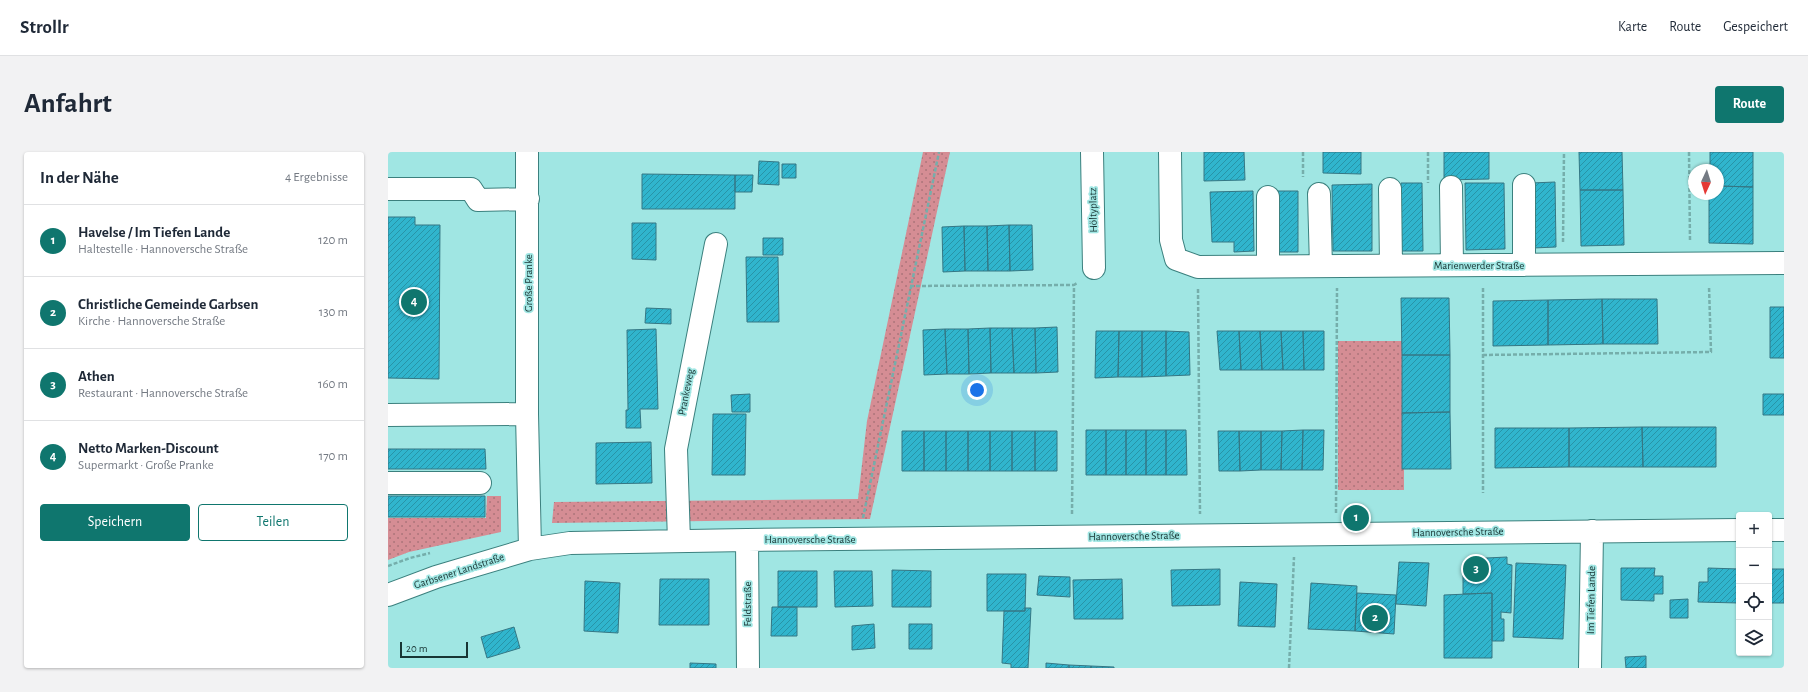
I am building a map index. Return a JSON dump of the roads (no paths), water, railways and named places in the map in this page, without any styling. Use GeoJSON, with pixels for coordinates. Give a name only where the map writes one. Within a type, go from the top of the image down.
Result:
{"type":"FeatureCollection","features":[{"type":"Feature","properties":{"kind":"street","name":"Große Pranke"},"geometry":{"type":"LineString","coordinates":[[527,152],[527,414],[530,549]]}},
{"type":"Feature","properties":{"kind":"street","name":"Höltyplatz"},"geometry":{"type":"LineString","coordinates":[[1092,152],[1094,268]]}},
{"type":"Feature","properties":{"kind":"street","name":"Marienwerder Straße"},"geometry":{"type":"LineString","coordinates":[[1170,152],[1171,240],[1176,259],[1198,267],[1329,265],[1784,264]]}},
{"type":"Feature","properties":{"kind":"street"},"geometry":{"type":"LineString","coordinates":[[1524,185],[1524,265]]}},
{"type":"Feature","properties":{"kind":"street"},"geometry":{"type":"LineString","coordinates":[[1451,187],[1452,265]]}},
{"type":"Feature","properties":{"kind":"street"},"geometry":{"type":"LineString","coordinates":[[388,189],[470,190],[478,200],[528,199]]}},
{"type":"Feature","properties":{"kind":"street"},"geometry":{"type":"LineString","coordinates":[[1390,189],[1391,265]]}},
{"type":"Feature","properties":{"kind":"street"},"geometry":{"type":"LineString","coordinates":[[1320,194],[1329,265]]}},
{"type":"Feature","properties":{"kind":"street"},"geometry":{"type":"LineString","coordinates":[[1268,197],[1268,266]]}},
{"type":"Feature","properties":{"kind":"street","name":"Prankeweg"},"geometry":{"type":"LineString","coordinates":[[679,541],[676,449],[716,244]]}},
{"type":"Feature","properties":{"kind":"street"},"geometry":{"type":"LineString","coordinates":[[388,415],[527,414]]}},
{"type":"Feature","properties":{"kind":"street"},"geometry":{"type":"LineString","coordinates":[[388,483],[480,483]]}},
{"type":"Feature","properties":{"kind":"street","name":"Hannoversche Straße"},"geometry":{"type":"LineString","coordinates":[[530,549],[570,543],[679,541],[1736,530]]}},
{"type":"Feature","properties":{"kind":"street"},"geometry":{"type":"LineString","coordinates":[[1772,530],[1784,530]]}},
{"type":"Feature","properties":{"kind":"street","name":"Im Tiefen Lande"},"geometry":{"type":"LineString","coordinates":[[1590,668],[1592,531]]}},
{"type":"Feature","properties":{"kind":"street","name":"Feldstraße"},"geometry":{"type":"LineString","coordinates":[[747,540],[748,668]]}},
{"type":"Feature","properties":{"kind":"street","name":"Garbsener Landstraße"},"geometry":{"type":"LineString","coordinates":[[388,595],[436,577],[530,549]]}},
{"type":"Feature","properties":{"kind":"place","name":"Netto Marken-Discount"},"geometry":{"type":"Point","coordinates":[414,302]}},
{"type":"Feature","properties":{"kind":"place","name":"Havelse / Im Tiefen Lande"},"geometry":{"type":"Point","coordinates":[1356,518]}},
{"type":"Feature","properties":{"kind":"place","name":"Athen"},"geometry":{"type":"Point","coordinates":[1476,569]}},
{"type":"Feature","properties":{"kind":"place","name":"Christliche Gemeinde Garbsen"},"geometry":{"type":"Point","coordinates":[1375,618]}}]}
